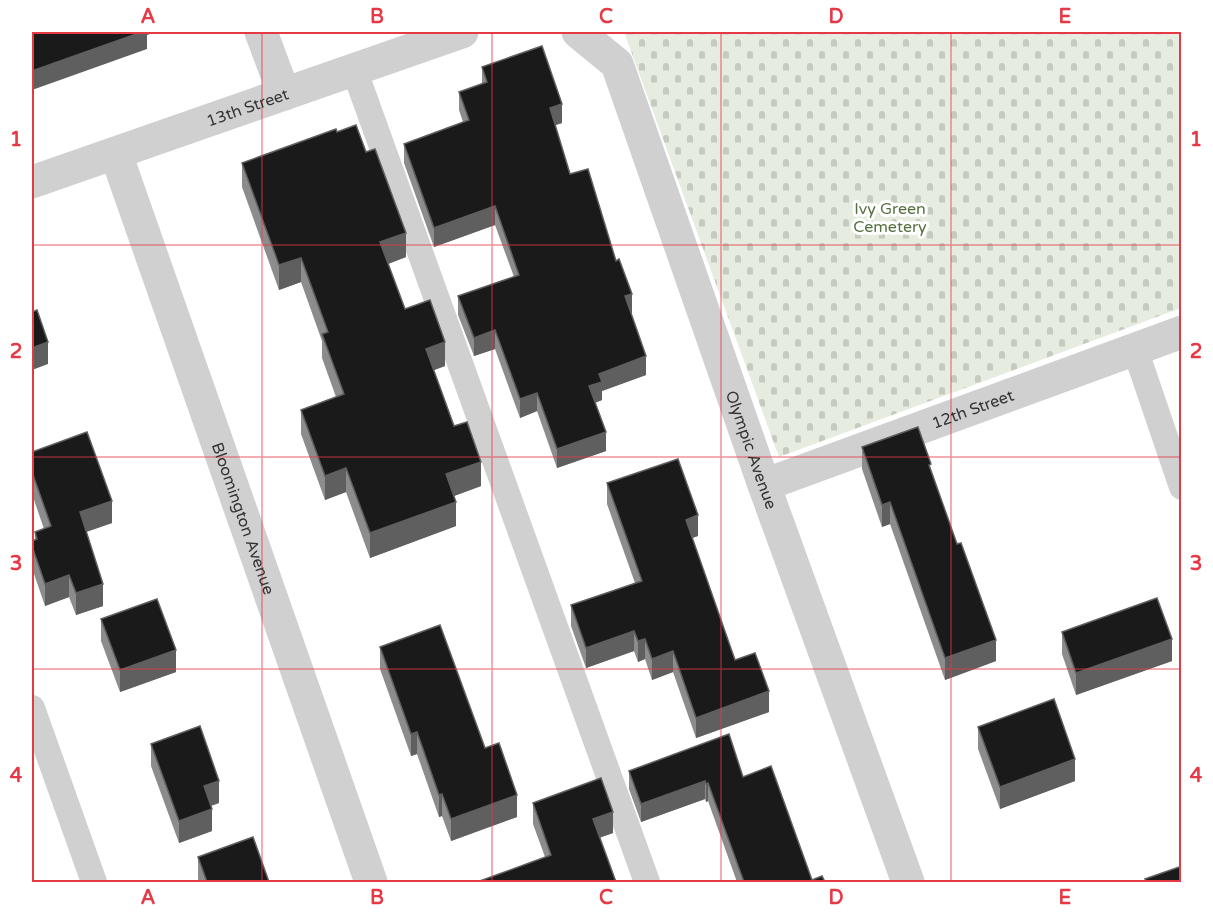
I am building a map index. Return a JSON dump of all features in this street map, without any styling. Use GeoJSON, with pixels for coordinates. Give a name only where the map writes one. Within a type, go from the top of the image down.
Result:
{"type":"FeatureCollection","features":[{"type":"Feature","properties":{"kind":"street"},"geometry":{"type":"LineString","coordinates":[[261,32],[284,94]]}},
{"type":"Feature","properties":{"kind":"street","name":"13th Street"},"geometry":{"type":"LineString","coordinates":[[32,182],[462,32]]}},
{"type":"Feature","properties":{"kind":"street","name":"Olympic Avenue"},"geometry":{"type":"LineString","coordinates":[[578,32],[617,64],[764,485],[908,882]]}},
{"type":"Feature","properties":{"kind":"street","name":"Bloomington Avenue"},"geometry":{"type":"LineString","coordinates":[[116,154],[371,882]]}},
{"type":"Feature","properties":{"kind":"street","name":"12th Street"},"geometry":{"type":"LineString","coordinates":[[764,485],[1182,332]]}},
{"type":"Feature","properties":{"kind":"lane"},"geometry":{"type":"LineString","coordinates":[[354,69],[647,882]]}},
{"type":"Feature","properties":{"kind":"lane"},"geometry":{"type":"LineString","coordinates":[[1135,349],[1182,488]]}},
{"type":"Feature","properties":{"kind":"lane"},"geometry":{"type":"LineString","coordinates":[[32,708],[94,882]]}},
{"type":"Feature","properties":{"kind":"green space","name":"Ivy Green Cemetery"},"geometry":{"type":"Polygon","coordinates":[[[624,32],[1181,32],[1181,308],[779,457],[624,32]]]}},
{"type":"Feature","properties":{"kind":"building"},"geometry":{"type":"Polygon","coordinates":[[[32,32],[142,32],[32,71],[32,32]]]}},
{"type":"Feature","properties":{"kind":"building"},"geometry":{"type":"Polygon","coordinates":[[[542,46],[562,104],[550,108],[570,174],[588,169],[616,261],[619,259],[632,294],[625,296],[646,356],[599,374],[602,382],[589,386],[606,432],[557,449],[537,393],[520,399],[495,330],[474,338],[458,296],[519,275],[495,206],[434,228],[404,144],[469,120],[459,92],[487,82],[482,67],[542,46]]]}},
{"type":"Feature","properties":{"kind":"building"},"geometry":{"type":"Polygon","coordinates":[[[356,125],[366,152],[375,149],[406,233],[380,242],[405,309],[430,300],[445,342],[426,349],[454,426],[467,422],[481,462],[446,474],[456,502],[370,533],[346,468],[325,476],[301,410],[344,394],[322,334],[328,332],[301,258],[279,265],[242,163],[336,129],[337,132],[356,125]]]}},
{"type":"Feature","properties":{"kind":"building"},"geometry":{"type":"Polygon","coordinates":[[[37,310],[48,342],[32,348],[32,312],[37,310]]]}},
{"type":"Feature","properties":{"kind":"building"},"geometry":{"type":"Polygon","coordinates":[[[918,427],[957,544],[961,543],[996,640],[945,658],[890,502],[882,505],[862,447],[918,427]]]}},
{"type":"Feature","properties":{"kind":"building"},"geometry":{"type":"Polygon","coordinates":[[[87,432],[112,501],[80,512],[103,584],[76,593],[69,575],[45,584],[32,546],[32,541],[37,539],[35,532],[51,526],[32,472],[32,452],[87,432]]]}},
{"type":"Feature","properties":{"kind":"building"},"geometry":{"type":"Polygon","coordinates":[[[678,459],[698,515],[686,520],[735,660],[755,653],[769,691],[696,718],[673,651],[652,659],[645,639],[638,641],[634,631],[586,648],[571,605],[642,581],[607,483],[678,459]]]}},
{"type":"Feature","properties":{"kind":"building"},"geometry":{"type":"Polygon","coordinates":[[[1157,598],[1172,639],[1076,673],[1062,632],[1157,598]]]}},
{"type":"Feature","properties":{"kind":"building"},"geometry":{"type":"Polygon","coordinates":[[[157,599],[176,650],[120,670],[101,619],[157,599]]]}},
{"type":"Feature","properties":{"kind":"building"},"geometry":{"type":"Polygon","coordinates":[[[440,625],[485,748],[499,743],[517,795],[451,819],[442,794],[439,795],[417,732],[411,734],[380,647],[440,625]]]}},
{"type":"Feature","properties":{"kind":"building"},"geometry":{"type":"Polygon","coordinates":[[[1054,699],[1075,759],[1000,787],[978,727],[1054,699]]]}},
{"type":"Feature","properties":{"kind":"building"},"geometry":{"type":"Polygon","coordinates":[[[200,726],[219,781],[204,786],[212,809],[179,821],[151,744],[200,726]]]}},
{"type":"Feature","properties":{"kind":"building"},"geometry":{"type":"Polygon","coordinates":[[[729,734],[743,777],[771,766],[812,880],[822,876],[825,882],[744,882],[708,783],[706,784],[705,781],[641,804],[629,771],[729,734]]]}},
{"type":"Feature","properties":{"kind":"building"},"geometry":{"type":"Polygon","coordinates":[[[601,778],[613,812],[593,819],[616,882],[477,882],[551,855],[533,803],[601,778]]]}},
{"type":"Feature","properties":{"kind":"building"},"geometry":{"type":"Polygon","coordinates":[[[253,837],[269,882],[207,882],[198,857],[253,837]]]}},
{"type":"Feature","properties":{"kind":"building"},"geometry":{"type":"Polygon","coordinates":[[[1182,866],[1182,882],[1147,882],[1145,879],[1182,866]]]}}]}
